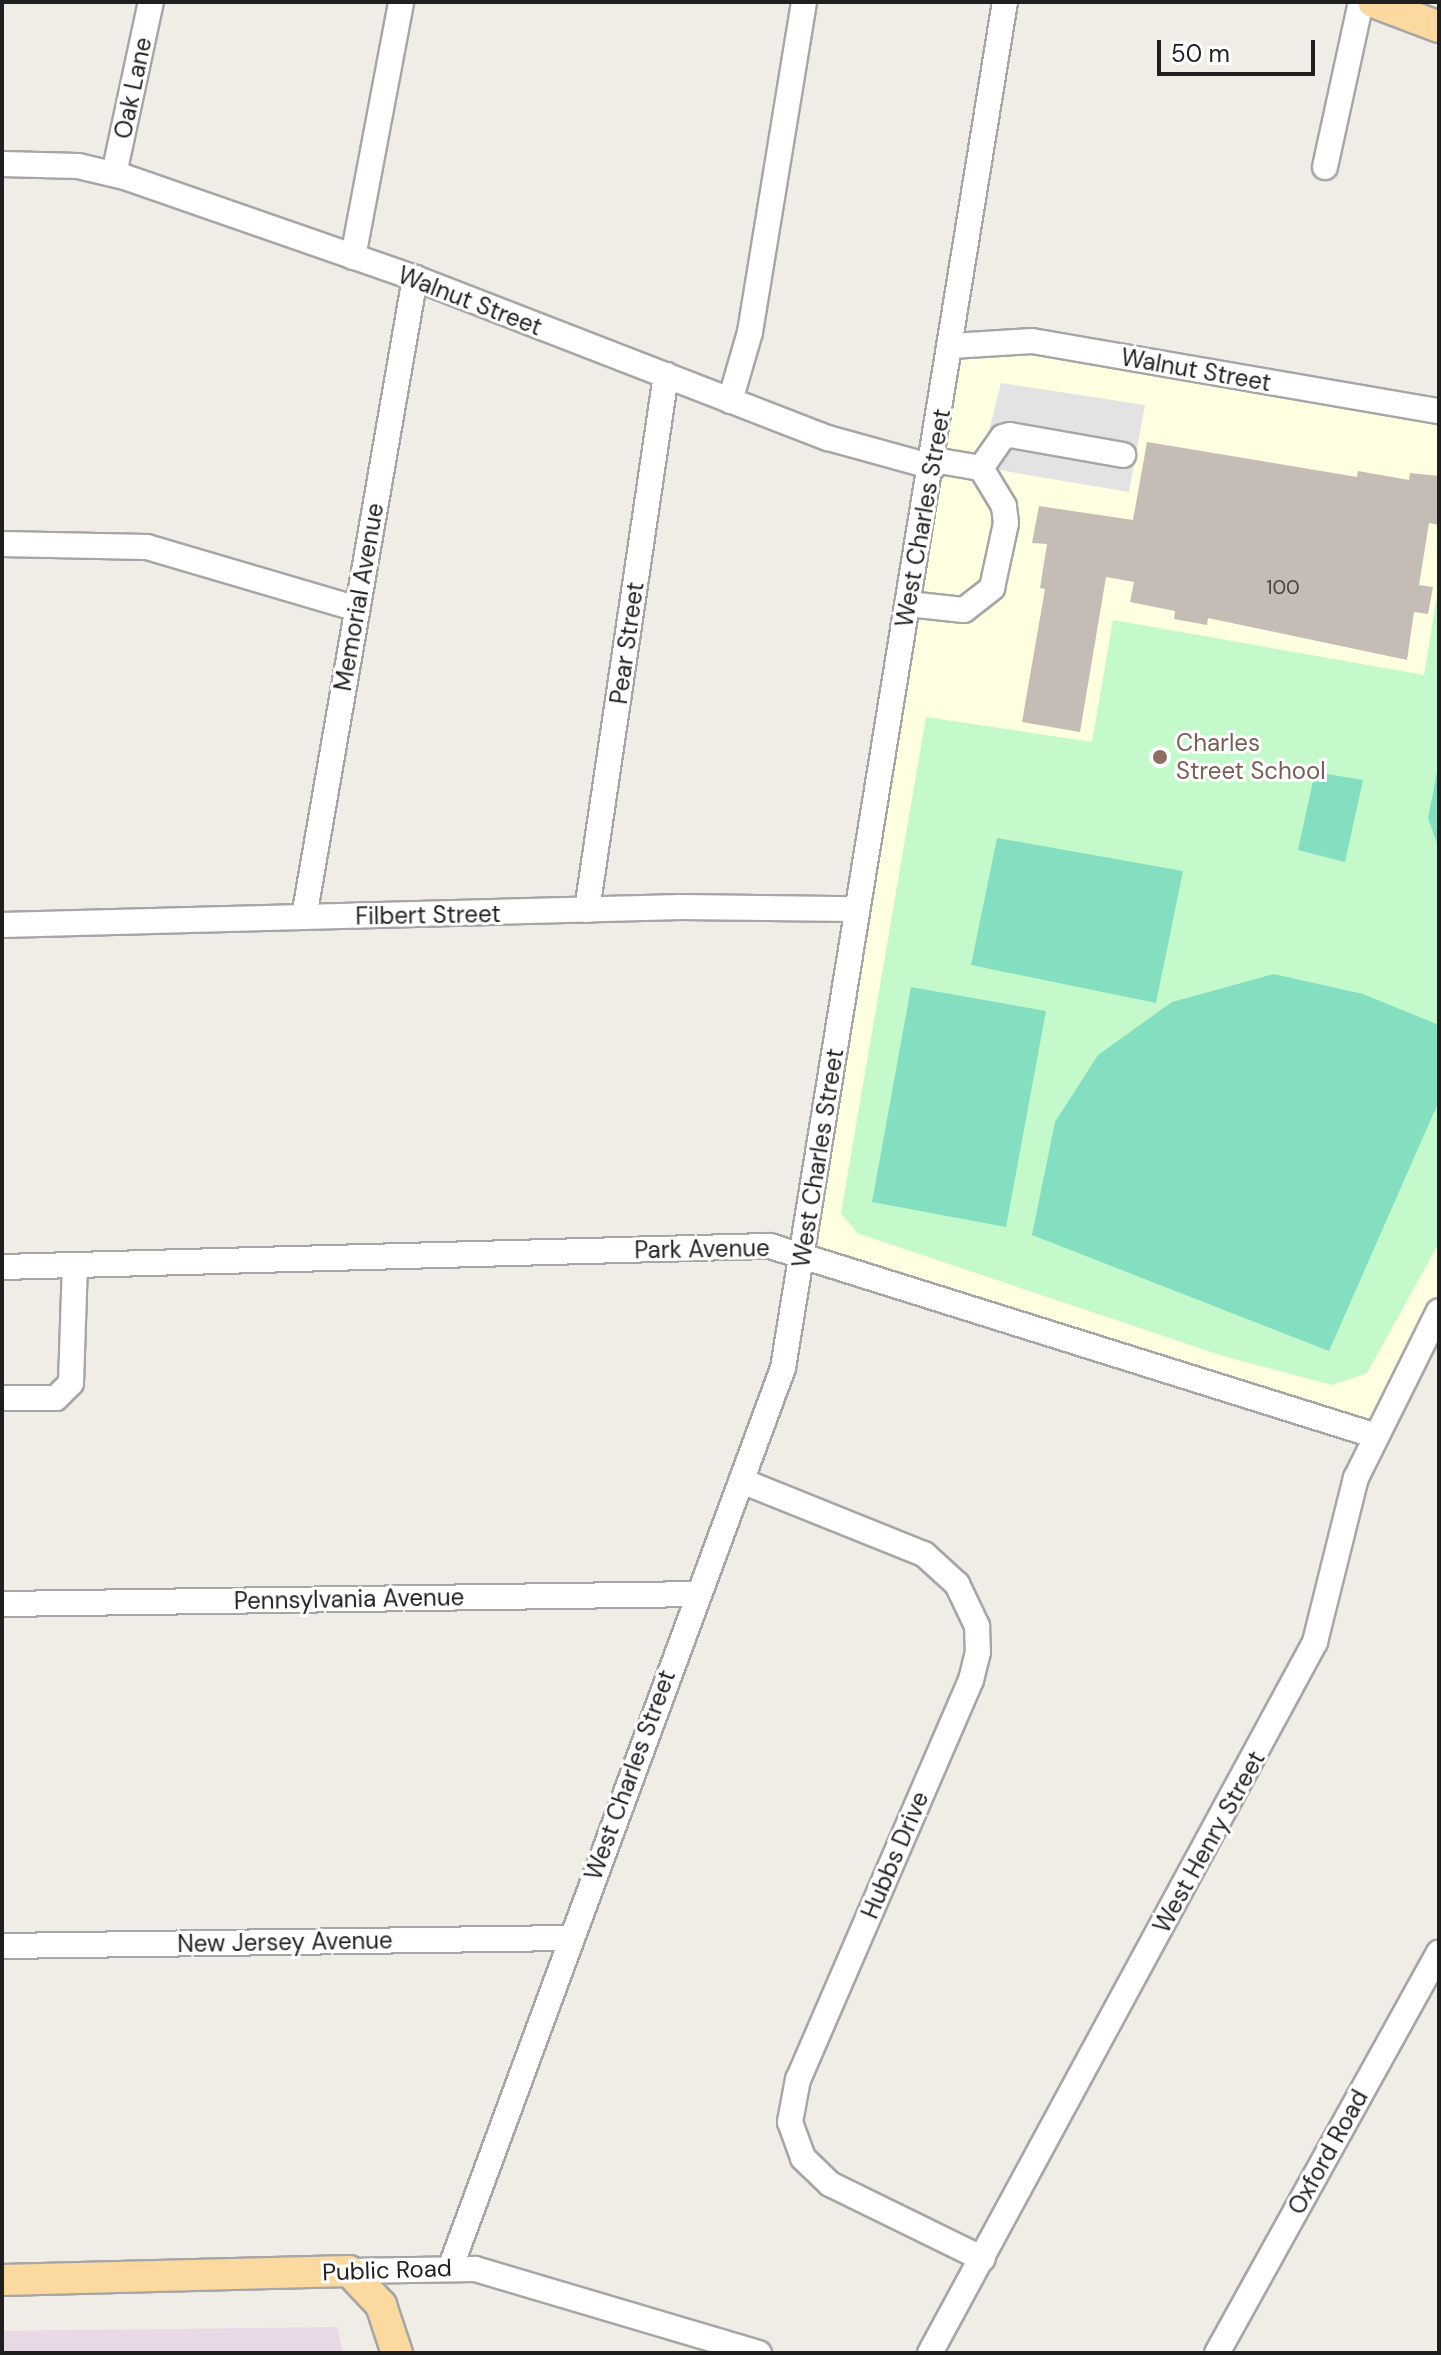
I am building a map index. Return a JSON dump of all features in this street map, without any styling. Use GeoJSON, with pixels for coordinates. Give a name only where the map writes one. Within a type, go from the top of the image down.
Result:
{"type":"FeatureCollection","features":[{"type":"Feature","properties":{"kind":"main road"},"geometry":{"type":"LineString","coordinates":[[1373,2],[1439,27]]}},
{"type":"Feature","properties":{"kind":"main road"},"geometry":{"type":"LineString","coordinates":[[349,2271],[381,2305],[397,2353]]}},
{"type":"Feature","properties":{"kind":"main road","name":"Public Road"},"geometry":{"type":"LineString","coordinates":[[2,2280],[349,2271]]}},
{"type":"Feature","properties":{"kind":"street","name":"Oak Lane"},"geometry":{"type":"LineString","coordinates":[[114,174],[151,2]]}},
{"type":"Feature","properties":{"kind":"street"},"geometry":{"type":"LineString","coordinates":[[353,257],[401,2]]}},
{"type":"Feature","properties":{"kind":"street"},"geometry":{"type":"LineString","coordinates":[[730,401],[752,323],[804,2]]}},
{"type":"Feature","properties":{"kind":"street","name":"West Charles Street"},"geometry":{"type":"LineString","coordinates":[[451,2266],[569,1938],[783,1368],[805,1253],[855,909],[933,464],[1005,2]]}},
{"type":"Feature","properties":{"kind":"street"},"geometry":{"type":"LineString","coordinates":[[1325,167],[1361,2]]}},
{"type":"Feature","properties":{"kind":"street","name":"Walnut Street"},"geometry":{"type":"LineString","coordinates":[[2,164],[52,163],[114,174],[415,278],[868,452],[933,464],[981,468]]}},
{"type":"Feature","properties":{"kind":"street","name":"Memorial Avenue"},"geometry":{"type":"LineString","coordinates":[[304,917],[354,608],[415,278]]}},
{"type":"Feature","properties":{"kind":"street","name":"Walnut Street"},"geometry":{"type":"LineString","coordinates":[[952,346],[1032,341],[1439,411]]}},
{"type":"Feature","properties":{"kind":"street","name":"Pear Street"},"geometry":{"type":"LineString","coordinates":[[587,910],[666,375]]}},
{"type":"Feature","properties":{"kind":"street"},"geometry":{"type":"LineString","coordinates":[[908,604],[964,610],[992,588],[1006,523],[1004,506],[981,468],[1010,435],[1123,455]]}},
{"type":"Feature","properties":{"kind":"street"},"geometry":{"type":"LineString","coordinates":[[2,544],[147,547],[354,608]]}},
{"type":"Feature","properties":{"kind":"street","name":"Filbert Street"},"geometry":{"type":"LineString","coordinates":[[2,925],[587,910],[855,909]]}},
{"type":"Feature","properties":{"kind":"street","name":"Park Avenue"},"geometry":{"type":"LineString","coordinates":[[2,1267],[770,1246],[805,1253],[1373,1435]]}},
{"type":"Feature","properties":{"kind":"street"},"geometry":{"type":"LineString","coordinates":[[2,1398],[56,1398],[71,1383],[75,1265]]}},
{"type":"Feature","properties":{"kind":"street","name":"West Henry Street"},"geometry":{"type":"LineString","coordinates":[[930,2353],[1315,1642],[1348,1502],[1373,1435],[1439,1311]]}},
{"type":"Feature","properties":{"kind":"street","name":"Hubbs Drive"},"geometry":{"type":"LineString","coordinates":[[742,1481],[924,1554],[957,1584],[977,1626],[971,1680],[798,2079],[790,2122],[803,2158],[830,2184],[983,2259]]}},
{"type":"Feature","properties":{"kind":"street","name":"Pennsylvania Avenue"},"geometry":{"type":"LineString","coordinates":[[2,1604],[697,1594]]}},
{"type":"Feature","properties":{"kind":"street","name":"New Jersey Avenue"},"geometry":{"type":"LineString","coordinates":[[2,1946],[569,1938]]}},
{"type":"Feature","properties":{"kind":"street","name":"Oxford Road"},"geometry":{"type":"LineString","coordinates":[[1217,2353],[1439,1952]]}},
{"type":"Feature","properties":{"kind":"street","name":"Public Road"},"geometry":{"type":"LineString","coordinates":[[349,2271],[451,2266],[517,2280],[759,2353]]}},
{"type":"Feature","properties":{"kind":"shaded area","name":"Charles Street School"},"geometry":{"type":"Polygon","coordinates":[[[1032,341],[1439,411],[1439,1307],[1373,1435],[805,1253],[952,346],[1032,341]]]}},
{"type":"Feature","properties":{"kind":"shaded area"},"geometry":{"type":"Polygon","coordinates":[[[1001,383],[1145,405],[1129,492],[999,470],[984,450],[1001,383]]]}},
{"type":"Feature","properties":{"kind":"shaded area"},"geometry":{"type":"Polygon","coordinates":[[[337,2327],[343,2353],[2,2353],[2,2331],[337,2327]]]}},
{"type":"Feature","properties":{"kind":"green space","name":"Charles Street School"},"geometry":{"type":"Polygon","coordinates":[[[1439,583],[1439,1243],[1367,1373],[1332,1385],[1223,1356],[857,1233],[841,1213],[926,717],[1092,742],[1113,620],[1424,675],[1439,583]]]}},
{"type":"Feature","properties":{"kind":"green space"},"geometry":{"type":"Polygon","coordinates":[[[1439,762],[1439,849],[1428,818],[1439,762]]]}},
{"type":"Feature","properties":{"kind":"green space"},"geometry":{"type":"Polygon","coordinates":[[[1315,772],[1363,780],[1345,862],[1298,850],[1315,772]]]}},
{"type":"Feature","properties":{"kind":"green space"},"geometry":{"type":"Polygon","coordinates":[[[997,838],[1183,871],[1156,1003],[971,965],[997,838]]]}},
{"type":"Feature","properties":{"kind":"green space"},"geometry":{"type":"Polygon","coordinates":[[[1274,974],[1363,994],[1439,1025],[1439,1101],[1329,1351],[1032,1235],[1055,1122],[1098,1055],[1172,1002],[1274,974]]]}},
{"type":"Feature","properties":{"kind":"green space"},"geometry":{"type":"Polygon","coordinates":[[[911,987],[1046,1011],[1006,1227],[872,1202],[911,987]]]}},
{"type":"Feature","properties":{"kind":"building"},"geometry":{"type":"Polygon","coordinates":[[[1147,442],[1357,477],[1358,471],[1409,480],[1410,473],[1439,476],[1439,525],[1429,523],[1419,585],[1433,587],[1428,614],[1414,612],[1407,660],[1208,618],[1207,625],[1174,619],[1175,611],[1130,602],[1134,582],[1106,577],[1080,732],[1022,722],[1045,589],[1040,588],[1047,544],[1032,543],[1039,506],[1133,520],[1147,442]]]}},
{"type":"Feature","properties":{"kind":"place","name":"Charles Street School"},"geometry":{"type":"Point","coordinates":[1160,757]}}]}
